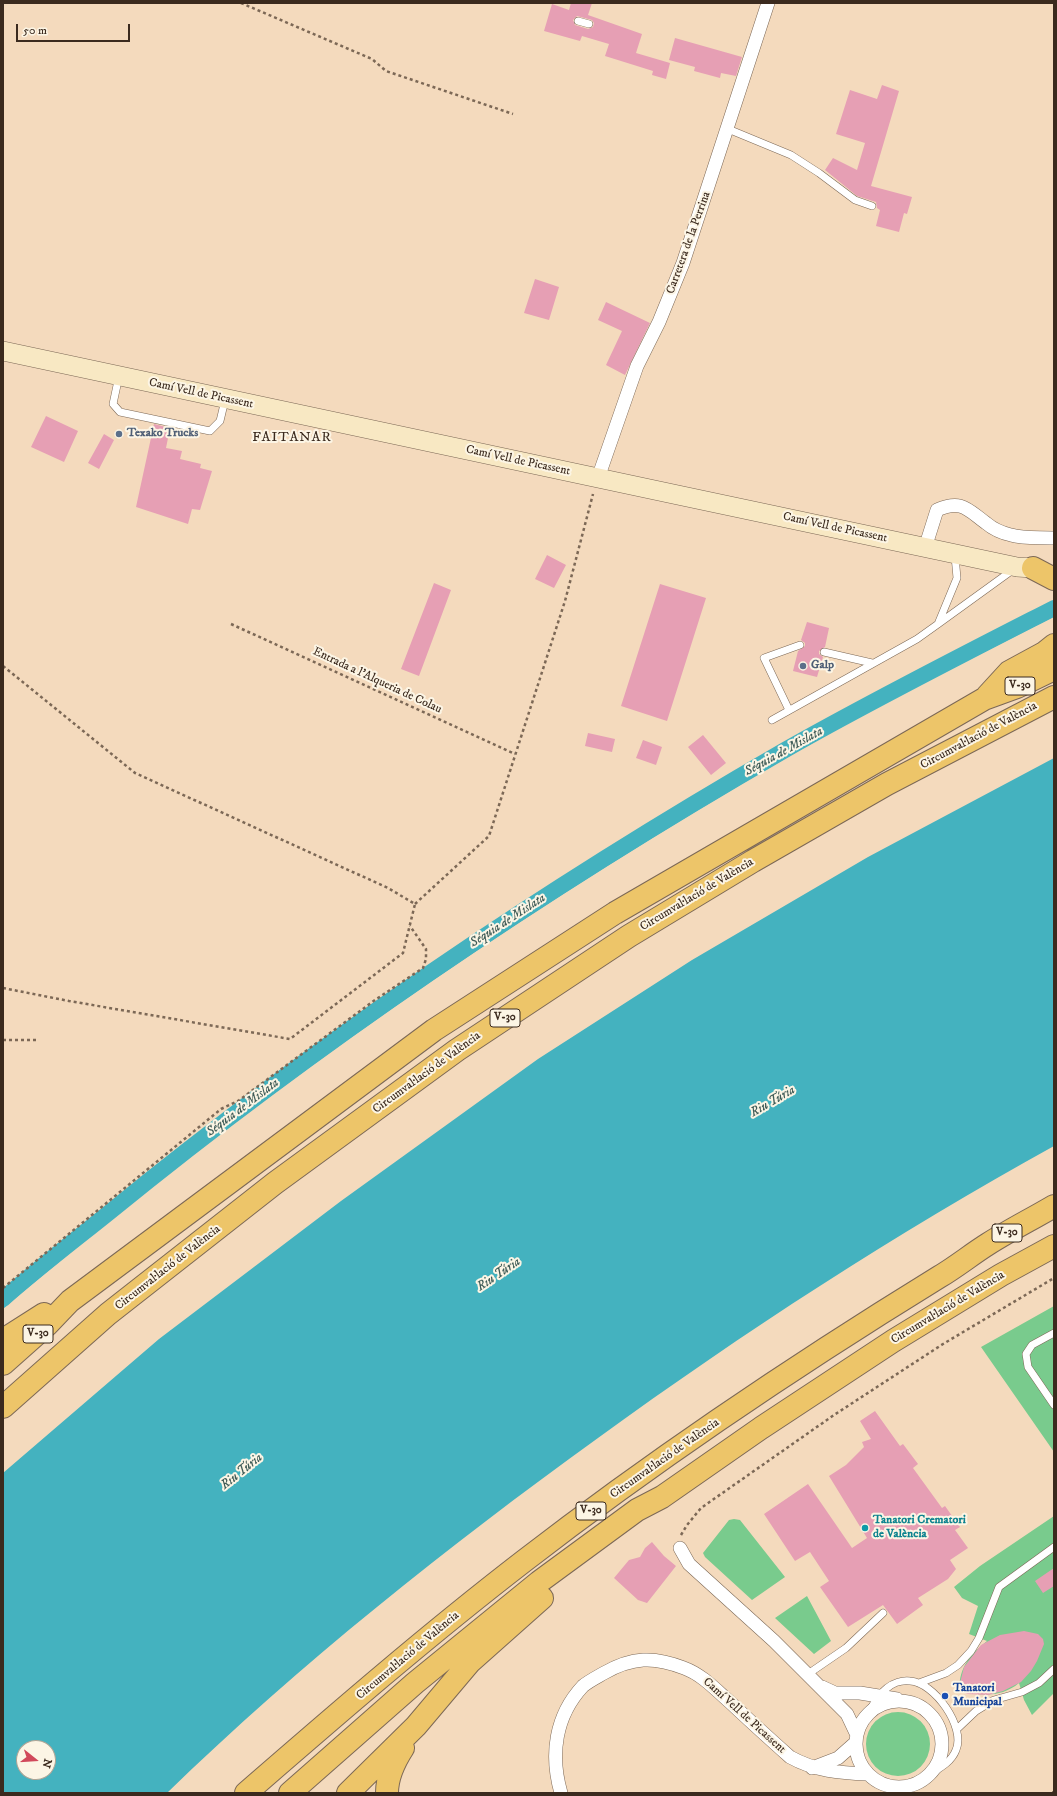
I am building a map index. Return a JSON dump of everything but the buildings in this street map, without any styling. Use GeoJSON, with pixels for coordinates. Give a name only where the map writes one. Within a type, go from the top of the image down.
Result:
{"type":"FeatureCollection","features":[{"type":"Feature","properties":{"kind":"highway"},"geometry":{"type":"LineString","coordinates":[[1035,567],[1054,579]]}},
{"type":"Feature","properties":{"kind":"highway"},"geometry":{"type":"LineString","coordinates":[[984,699],[1009,672],[1044,653],[1054,644]]}},
{"type":"Feature","properties":{"kind":"highway","name":"Circumval·lació de València"},"geometry":{"type":"LineString","coordinates":[[3,1364],[48,1324],[70,1301],[434,1030],[614,913],[984,699],[1017,687],[1054,669]]}},
{"type":"Feature","properties":{"kind":"highway","name":"Circumval·lació de València"},"geometry":{"type":"LineString","coordinates":[[3,1408],[114,1310],[275,1183],[457,1050],[630,936],[753,861],[887,784],[1054,697]]}},
{"type":"Feature","properties":{"kind":"highway","name":"Circumval·lació de València"},"geometry":{"type":"LineString","coordinates":[[246,1793],[401,1660],[543,1547],[624,1487],[743,1404],[872,1318],[962,1263],[988,1244],[1054,1206]]}},
{"type":"Feature","properties":{"kind":"highway"},"geometry":{"type":"LineString","coordinates":[[962,1263],[992,1255],[1054,1220]]}},
{"type":"Feature","properties":{"kind":"highway","name":"Circumval·lació de València"},"geometry":{"type":"LineString","coordinates":[[290,1793],[415,1683],[539,1582],[638,1510],[662,1497],[761,1428],[893,1340],[1054,1246]]}},
{"type":"Feature","properties":{"kind":"highway"},"geometry":{"type":"LineString","coordinates":[[3,1340],[39,1316],[70,1301]]}},
{"type":"Feature","properties":{"kind":"highway"},"geometry":{"type":"LineString","coordinates":[[348,1793],[416,1726],[470,1662],[547,1594],[644,1520],[662,1497]]}},
{"type":"Feature","properties":{"kind":"highway"},"geometry":{"type":"LineString","coordinates":[[387,1793],[387,1784],[393,1765],[416,1726]]}},
{"type":"Feature","properties":{"kind":"street","name":"Carretera de la Perrina"},"geometry":{"type":"LineString","coordinates":[[598,478],[637,366],[659,322],[683,263],[728,130],[768,3]]}},
{"type":"Feature","properties":{"kind":"street","name":"Camí Vell de Picassent"},"geometry":{"type":"LineString","coordinates":[[3,351],[925,548],[1035,567]]}},
{"type":"Feature","properties":{"kind":"street"},"geometry":{"type":"LineString","coordinates":[[925,548],[937,510],[950,506],[961,506],[973,511],[995,530],[1012,536],[1054,538]]}},
{"type":"Feature","properties":{"kind":"street"},"geometry":{"type":"LineString","coordinates":[[680,1548],[689,1564],[774,1641],[808,1674],[818,1686],[847,1714],[856,1738],[857,1754],[861,1765],[868,1774],[885,1789],[918,1783],[936,1766],[941,1754],[942,1742],[940,1729],[933,1717],[924,1708],[913,1702],[879,1695],[835,1692],[818,1686]]}},
{"type":"Feature","properties":{"kind":"street","name":"Camí Vell de Picassent"},"geometry":{"type":"LineString","coordinates":[[561,1793],[555,1768],[555,1743],[560,1723],[568,1706],[584,1685],[620,1664],[638,1660],[663,1660],[686,1668],[704,1679],[790,1757],[812,1768],[834,1773],[868,1774]]}},
{"type":"Feature","properties":{"kind":"street"},"geometry":{"type":"LineString","coordinates":[[812,1768],[838,1758],[856,1738],[861,1722],[869,1712],[878,1705],[889,1701],[900,1700]]}},
{"type":"Feature","properties":{"kind":"lane"},"geometry":{"type":"LineString","coordinates":[[578,21],[589,24]]}},
{"type":"Feature","properties":{"kind":"lane"},"geometry":{"type":"LineString","coordinates":[[728,130],[791,155],[819,173],[855,200],[872,206]]}},
{"type":"Feature","properties":{"kind":"lane"},"geometry":{"type":"LineString","coordinates":[[119,376],[113,404],[120,412],[210,431],[220,421],[225,399]]}},
{"type":"Feature","properties":{"kind":"lane"},"geometry":{"type":"LineString","coordinates":[[938,624],[957,578],[955,554]]}},
{"type":"Feature","properties":{"kind":"lane"},"geometry":{"type":"LineString","coordinates":[[772,720],[917,639],[938,624],[1035,567]]}},
{"type":"Feature","properties":{"kind":"lane"},"geometry":{"type":"LineString","coordinates":[[789,710],[764,658],[800,645]]}},
{"type":"Feature","properties":{"kind":"lane"},"geometry":{"type":"LineString","coordinates":[[824,652],[872,663]]}},
{"type":"Feature","properties":{"kind":"lane"},"geometry":{"type":"LineString","coordinates":[[1054,1333],[1032,1345],[1026,1354],[1028,1367],[1054,1405]]}},
{"type":"Feature","properties":{"kind":"lane"},"geometry":{"type":"LineString","coordinates":[[919,1683],[946,1673],[958,1665],[971,1651],[979,1638],[999,1587],[1054,1547]]}},
{"type":"Feature","properties":{"kind":"lane"},"geometry":{"type":"LineString","coordinates":[[808,1674],[846,1648],[883,1613]]}},
{"type":"Feature","properties":{"kind":"lane"},"geometry":{"type":"LineString","coordinates":[[957,1729],[976,1711],[994,1700],[1022,1692],[1040,1684],[1054,1669]]}},
{"type":"Feature","properties":{"kind":"lane"},"geometry":{"type":"LineString","coordinates":[[869,1712],[879,1695],[887,1688],[899,1682],[910,1681],[919,1683],[931,1691],[952,1717],[957,1729],[957,1748],[947,1763],[927,1776]]}},
{"type":"Feature","properties":{"kind":"path"},"geometry":{"type":"LineString","coordinates":[[241,3],[372,59],[386,71],[513,114]]}},
{"type":"Feature","properties":{"kind":"path"},"geometry":{"type":"LineString","coordinates":[[3,988],[69,1001],[290,1039],[404,953],[415,904],[489,836],[565,601],[579,551],[587,513],[598,478]]}},
{"type":"Feature","properties":{"kind":"path","name":"Entrada a l'Alqueria de Colau"},"geometry":{"type":"LineString","coordinates":[[231,624],[515,754]]}},
{"type":"Feature","properties":{"kind":"path"},"geometry":{"type":"LineString","coordinates":[[3,666],[135,773],[388,888],[415,904]]}},
{"type":"Feature","properties":{"kind":"path"},"geometry":{"type":"LineString","coordinates":[[3,1288],[221,1108],[238,1101],[375,1000],[423,968],[426,959],[426,949],[410,926]]}},
{"type":"Feature","properties":{"kind":"path"},"geometry":{"type":"LineString","coordinates":[[3,1040],[39,1040]]}},
{"type":"Feature","properties":{"kind":"path"},"geometry":{"type":"LineString","coordinates":[[680,1548],[681,1535],[701,1508],[834,1415],[943,1344],[1054,1278]]}},
{"type":"Feature","properties":{"kind":"green space"},"geometry":{"type":"Polygon","coordinates":[[[1054,1306],[1054,1452],[981,1347],[1054,1306]]]}},
{"type":"Feature","properties":{"kind":"green space"},"geometry":{"type":"Polygon","coordinates":[[[1054,1516],[1054,1693],[1032,1715],[1024,1700],[1019,1683],[1005,1691],[990,1694],[975,1694],[959,1690],[961,1674],[967,1662],[970,1657],[987,1641],[969,1634],[978,1606],[962,1598],[954,1587],[980,1566],[1054,1516]]]}},
{"type":"Feature","properties":{"kind":"green space"},"geometry":{"type":"Polygon","coordinates":[[[729,1520],[740,1520],[785,1577],[752,1600],[705,1557],[703,1553],[729,1520]]]}},
{"type":"Feature","properties":{"kind":"green space"},"geometry":{"type":"Polygon","coordinates":[[[807,1596],[831,1641],[814,1654],[775,1618],[807,1596]]]}},
{"type":"Feature","properties":{"kind":"green space"},"geometry":{"type":"Polygon","coordinates":[[[892,1712],[904,1712],[921,1721],[928,1732],[930,1744],[928,1756],[921,1767],[904,1776],[892,1776],[880,1771],[871,1762],[866,1750],[866,1738],[871,1726],[880,1717],[892,1712]]]}},
{"type":"Feature","properties":{"kind":"water","name":"Riu Túria"},"geometry":{"type":"Polygon","coordinates":[[[1054,758],[1054,1146],[937,1213],[822,1285],[709,1360],[598,1438],[486,1521],[322,1652],[167,1793],[3,1793],[3,1473],[159,1339],[341,1201],[538,1059],[692,960],[868,857],[1054,758]]]}},
{"type":"Feature","properties":{"kind":"waterway","name":"Séquia de Mislata"},"geometry":{"type":"LineString","coordinates":[[3,1299],[43,1265],[191,1147],[272,1086],[355,1025],[524,910],[697,802],[818,731],[1054,608]]}},
{"type":"Feature","properties":{"kind":"waterway"},"geometry":{"type":"LineString","coordinates":[[3,1306],[39,1275],[182,1160],[265,1097],[349,1036],[520,919],[607,863],[818,737],[1054,614]]}},
{"type":"Feature","properties":{"kind":"place","name":"Texako Trucks"},"geometry":{"type":"Point","coordinates":[119,434]}},
{"type":"Feature","properties":{"kind":"place","name":"Galp"},"geometry":{"type":"Point","coordinates":[803,666]}},
{"type":"Feature","properties":{"kind":"place","name":"Tanatori Crematori de València"},"geometry":{"type":"Point","coordinates":[865,1528]}},
{"type":"Feature","properties":{"kind":"place","name":"Tanatori Municipal"},"geometry":{"type":"Point","coordinates":[945,1696]}},
{"type":"Feature","properties":{"kind":"district","name":"FAITANAR"},"geometry":{"type":"Point","coordinates":[292,438]}}]}
